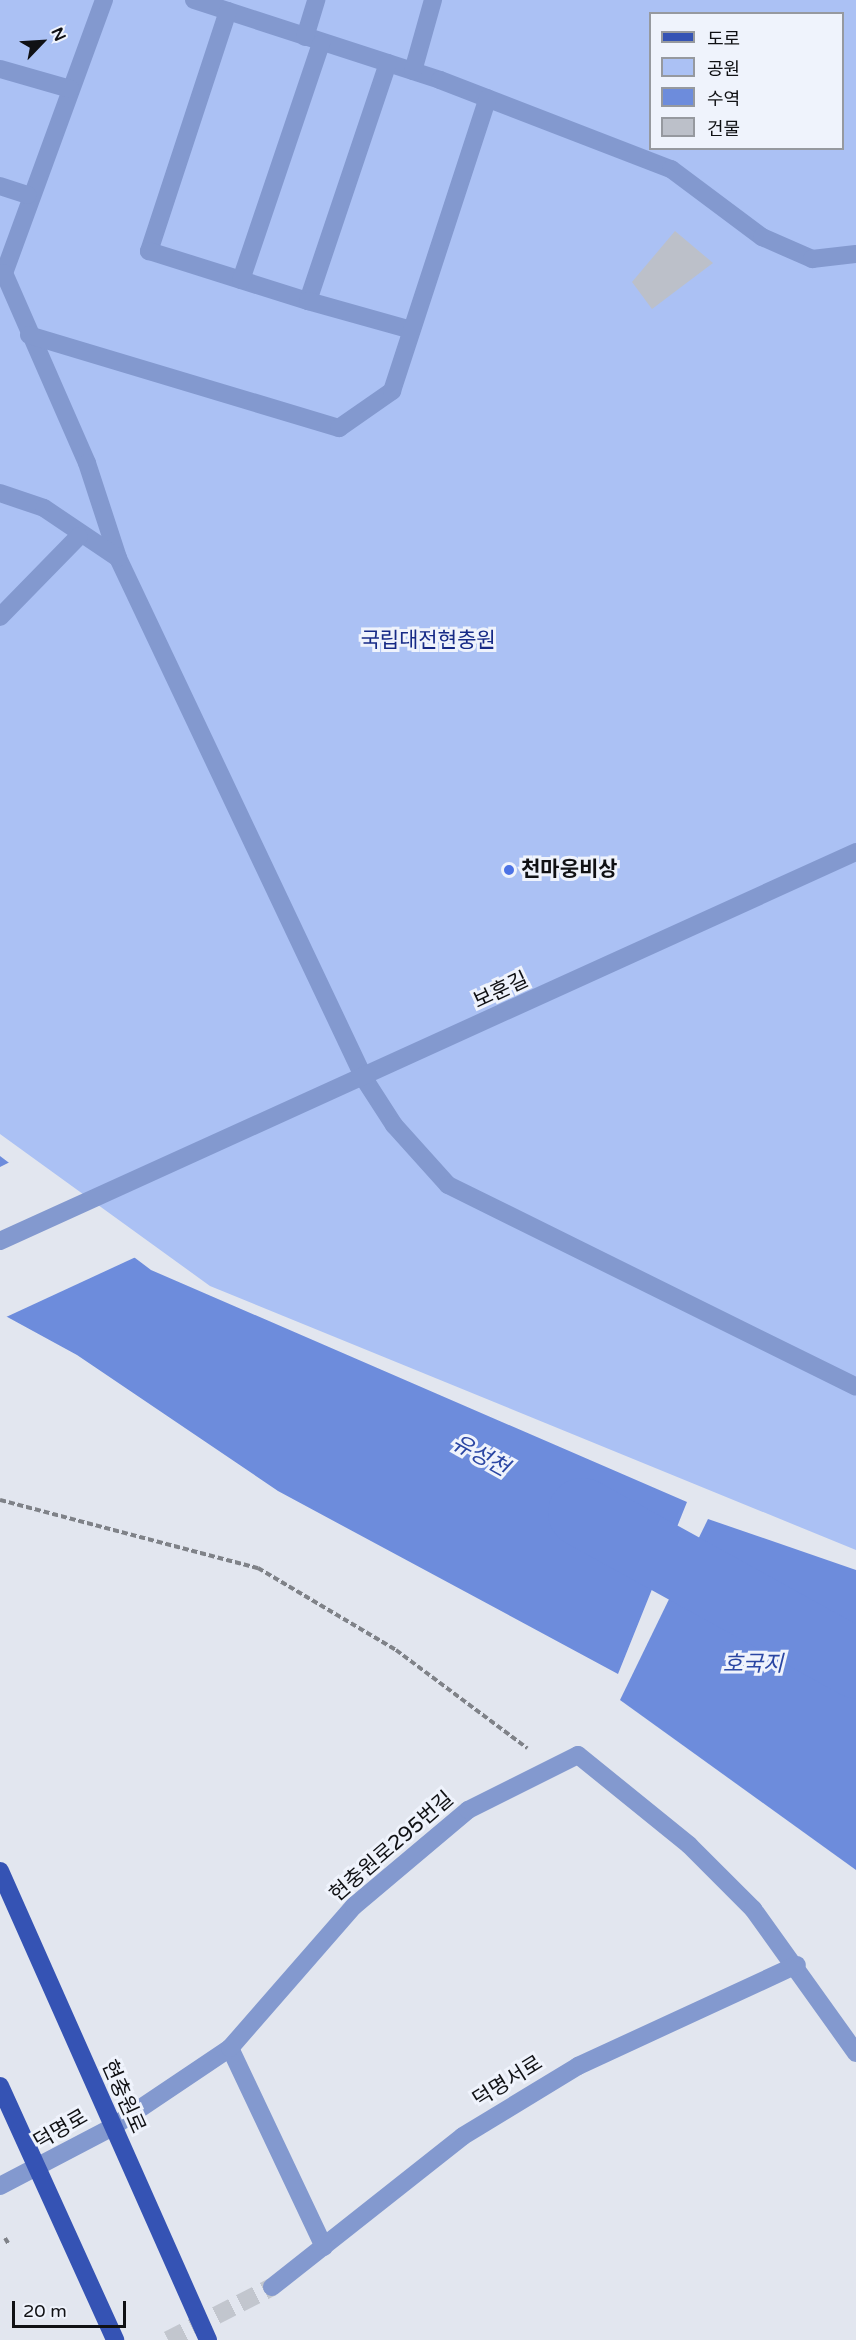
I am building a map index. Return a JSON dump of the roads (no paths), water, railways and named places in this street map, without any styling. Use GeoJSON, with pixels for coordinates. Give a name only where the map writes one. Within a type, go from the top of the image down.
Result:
{"type":"FeatureCollection","features":[{"type":"Feature","properties":{"kind":"main road","name":"현충원로"},"geometry":{"type":"LineString","coordinates":[[0,1871],[111,2128],[208,2340]]}},
{"type":"Feature","properties":{"kind":"main road"},"geometry":{"type":"LineString","coordinates":[[0,2086],[36,2170],[116,2340]]}},
{"type":"Feature","properties":{"kind":"street"},"geometry":{"type":"LineString","coordinates":[[104,0],[28,195],[2,278],[87,463],[118,558],[364,1080],[394,1125],[448,1185],[856,1387]]}},
{"type":"Feature","properties":{"kind":"street"},"geometry":{"type":"LineString","coordinates":[[241,280],[313,40],[316,0]]}},
{"type":"Feature","properties":{"kind":"street"},"geometry":{"type":"LineString","coordinates":[[413,71],[433,0]]}},
{"type":"Feature","properties":{"kind":"street"},"geometry":{"type":"LineString","coordinates":[[199,1],[413,71],[671,169],[762,237],[812,259],[856,254]]}},
{"type":"Feature","properties":{"kind":"street"},"geometry":{"type":"LineString","coordinates":[[228,11],[148,250],[308,301],[411,330]]}},
{"type":"Feature","properties":{"kind":"street"},"geometry":{"type":"LineString","coordinates":[[308,301],[388,63]]}},
{"type":"Feature","properties":{"kind":"street"},"geometry":{"type":"LineString","coordinates":[[0,69],[70,89]]}},
{"type":"Feature","properties":{"kind":"street"},"geometry":{"type":"LineString","coordinates":[[29,335],[339,428],[392,391],[488,98]]}},
{"type":"Feature","properties":{"kind":"street"},"geometry":{"type":"LineString","coordinates":[[0,186],[28,195]]}},
{"type":"Feature","properties":{"kind":"street"},"geometry":{"type":"LineString","coordinates":[[0,493],[44,508],[79,536],[118,558]]}},
{"type":"Feature","properties":{"kind":"street"},"geometry":{"type":"LineString","coordinates":[[0,617],[79,536]]}},
{"type":"Feature","properties":{"kind":"street","name":"보훈길"},"geometry":{"type":"LineString","coordinates":[[0,1241],[364,1080],[856,852]]}},
{"type":"Feature","properties":{"kind":"street","name":"현충원로295번길"},"geometry":{"type":"LineString","coordinates":[[111,2128],[230,2048],[354,1906],[468,1810],[578,1755],[689,1845],[753,1909],[797,1965],[856,2053]]}},
{"type":"Feature","properties":{"kind":"street","name":"덕명서로"},"geometry":{"type":"LineString","coordinates":[[272,2287],[463,2136],[578,2066],[797,1965]]}},
{"type":"Feature","properties":{"kind":"street"},"geometry":{"type":"LineString","coordinates":[[230,2048],[324,2247]]}},
{"type":"Feature","properties":{"kind":"street","name":"덕명로"},"geometry":{"type":"LineString","coordinates":[[0,2186],[36,2170],[111,2128]]}},
{"type":"Feature","properties":{"kind":"water"},"geometry":{"type":"Polygon","coordinates":[[[0,1156],[151,1270],[687,1502],[618,1674],[278,1491],[77,1355],[0,1313],[0,1156]]]}},
{"type":"Feature","properties":{"kind":"water","name":"호국지"},"geometry":{"type":"Polygon","coordinates":[[[708,1519],[856,1570],[856,1870],[620,1700],[708,1519]]]}},
{"type":"Feature","properties":{"kind":"waterway","name":"유성천"},"geometry":{"type":"LineString","coordinates":[[582,1512],[856,1663]]}},
{"type":"Feature","properties":{"kind":"tunnel"},"geometry":{"type":"LineString","coordinates":[[168,2340],[272,2287]]}},
{"type":"Feature","properties":{"kind":"place","name":"천마웅비상"},"geometry":{"type":"Point","coordinates":[509,870]}},
{"type":"Feature","properties":{"kind":"park label","name":"국립대전현충원"},"geometry":{"type":"Point","coordinates":[428,641]}}]}
